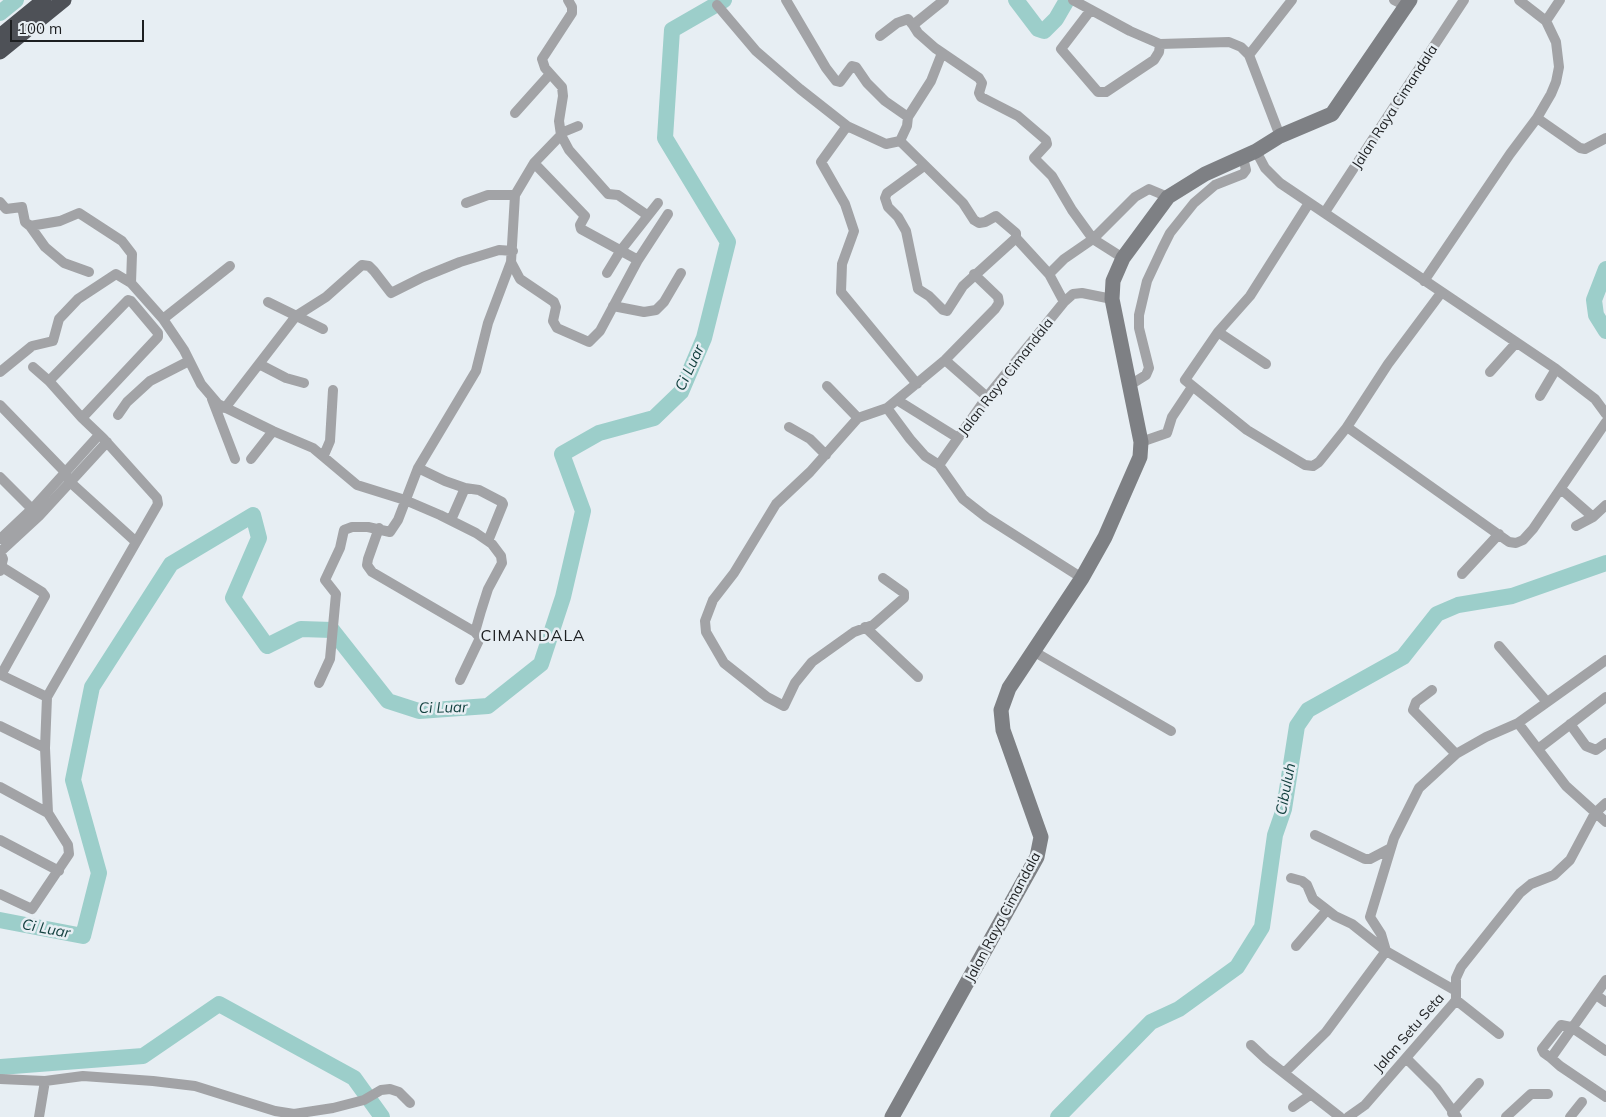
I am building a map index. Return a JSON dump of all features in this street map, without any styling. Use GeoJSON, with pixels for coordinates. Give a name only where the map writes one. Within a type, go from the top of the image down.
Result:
{"type":"FeatureCollection","features":[{"type":"Feature","properties":{"kind":"highway"},"geometry":{"type":"LineString","coordinates":[[0,36],[44,0]]}},
{"type":"Feature","properties":{"kind":"highway"},"geometry":{"type":"LineString","coordinates":[[0,52],[64,0]]}},
{"type":"Feature","properties":{"kind":"street"},"geometry":{"type":"LineString","coordinates":[[568,0],[572,7],[572,13],[542,59],[550,74],[562,87],[561,134],[569,150],[608,194],[618,195],[647,215]]}},
{"type":"Feature","properties":{"kind":"street"},"geometry":{"type":"LineString","coordinates":[[786,0],[836,81],[840,82],[852,66],[856,67],[867,83],[885,101],[908,117]]}},
{"type":"Feature","properties":{"kind":"street"},"geometry":{"type":"LineString","coordinates":[[913,25],[944,0]]}},
{"type":"Feature","properties":{"kind":"street"},"geometry":{"type":"LineString","coordinates":[[1073,0],[1090,11],[1160,44],[1229,42],[1241,47],[1249,55],[1280,136]]}},
{"type":"Feature","properties":{"kind":"street"},"geometry":{"type":"LineString","coordinates":[[1249,55],[1292,0]]}},
{"type":"Feature","properties":{"kind":"street","name":"Jalan Raya Cimandala"},"geometry":{"type":"LineString","coordinates":[[1325,212],[1464,0]]}},
{"type":"Feature","properties":{"kind":"street"},"geometry":{"type":"LineString","coordinates":[[1424,281],[1510,154],[1537,118],[1556,82],[1559,67],[1556,42],[1546,21],[1519,0]]}},
{"type":"Feature","properties":{"kind":"street"},"geometry":{"type":"LineString","coordinates":[[1546,21],[1560,0]]}},
{"type":"Feature","properties":{"kind":"street","name":"Jalan Raya Cimandala"},"geometry":{"type":"LineString","coordinates":[[892,1117],[1037,857],[1041,837],[1001,720],[1002,710],[1009,688],[1082,578],[1133,476],[1140,456],[1141,442],[1112,299],[1113,281],[1123,258],[1168,197],[1210,180],[1280,136],[1332,114],[1404,2]]}},
{"type":"Feature","properties":{"kind":"street"},"geometry":{"type":"LineString","coordinates":[[717,5],[756,51],[847,126],[886,144],[900,141]]}},
{"type":"Feature","properties":{"kind":"street"},"geometry":{"type":"LineString","coordinates":[[1090,11],[1061,49],[1098,92],[1106,92],[1154,60],[1159,52],[1160,44]]}},
{"type":"Feature","properties":{"kind":"street"},"geometry":{"type":"LineString","coordinates":[[880,36],[897,23],[908,19],[925,41],[979,78],[982,83],[979,93],[981,98],[1018,116],[1047,142],[1034,158],[1056,182],[1072,210],[1093,238],[1123,258]]}},
{"type":"Feature","properties":{"kind":"street"},"geometry":{"type":"LineString","coordinates":[[900,141],[907,126],[908,117],[931,81],[942,53]]}},
{"type":"Feature","properties":{"kind":"street"},"geometry":{"type":"LineString","coordinates":[[516,113],[550,74]]}},
{"type":"Feature","properties":{"kind":"street"},"geometry":{"type":"LineString","coordinates":[[1537,118],[1580,148],[1585,149],[1606,138]]}},
{"type":"Feature","properties":{"kind":"street"},"geometry":{"type":"LineString","coordinates":[[319,683],[329,663],[336,594],[325,580],[340,548],[344,530],[352,527],[379,528],[390,532],[398,520],[418,468],[476,371],[488,323],[512,257],[516,195],[534,163],[561,134],[578,126]]}},
{"type":"Feature","properties":{"kind":"street"},"geometry":{"type":"LineString","coordinates":[[847,126],[820,162],[845,204],[854,231],[842,264],[841,292],[916,384]]}},
{"type":"Feature","properties":{"kind":"street"},"geometry":{"type":"LineString","coordinates":[[900,141],[963,203],[974,220],[979,223],[985,222],[996,216],[1016,233],[1016,238],[1049,274],[1064,302]]}},
{"type":"Feature","properties":{"kind":"street"},"geometry":{"type":"LineString","coordinates":[[1249,154],[1270,176],[1556,369],[1595,399],[1606,414]]}},
{"type":"Feature","properties":{"kind":"street"},"geometry":{"type":"LineString","coordinates":[[534,163],[585,216],[580,225],[582,229],[638,260]]}},
{"type":"Feature","properties":{"kind":"street"},"geometry":{"type":"LineString","coordinates":[[924,166],[888,193],[885,198],[888,207],[898,217],[906,231],[918,290],[928,296],[943,310],[947,311],[963,286],[974,274],[1016,238]]}},
{"type":"Feature","properties":{"kind":"street","name":"Jalan Raya Cimandala"},"geometry":{"type":"LineString","coordinates":[[1130,385],[1146,375],[1149,368],[1139,328],[1139,314],[1147,281],[1170,233],[1210,180]]}},
{"type":"Feature","properties":{"kind":"street"},"geometry":{"type":"LineString","coordinates":[[1049,274],[1064,258],[1093,238],[1135,197],[1149,189],[1168,197]]}},
{"type":"Feature","properties":{"kind":"street"},"geometry":{"type":"LineString","coordinates":[[466,203],[488,194],[516,195]]}},
{"type":"Feature","properties":{"kind":"street"},"geometry":{"type":"LineString","coordinates":[[0,202],[6,209],[22,207],[25,222],[45,247],[64,263],[89,272]]}},
{"type":"Feature","properties":{"kind":"street"},"geometry":{"type":"LineString","coordinates":[[608,273],[621,250],[658,203]]}},
{"type":"Feature","properties":{"kind":"street"},"geometry":{"type":"LineString","coordinates":[[1309,203],[1250,296],[1218,332],[1186,376],[1185,380],[1192,387],[1247,430],[1305,465],[1313,466],[1320,462],[1347,427],[1388,364],[1441,293]]}},
{"type":"Feature","properties":{"kind":"street"},"geometry":{"type":"LineString","coordinates":[[30,226],[60,220],[73,214],[86,217],[130,248],[132,254],[131,283]]}},
{"type":"Feature","properties":{"kind":"street"},"geometry":{"type":"LineString","coordinates":[[225,408],[296,316],[326,297],[362,265],[369,266],[391,293],[460,262],[499,250],[512,257],[520,279],[554,302],[556,307],[553,321],[557,328],[586,341],[593,340],[600,331],[638,260],[668,214]]}},
{"type":"Feature","properties":{"kind":"street"},"geometry":{"type":"LineString","coordinates":[[163,319],[230,266]]}},
{"type":"Feature","properties":{"kind":"street"},"geometry":{"type":"LineString","coordinates":[[613,306],[644,312],[656,310],[664,302],[681,273]]}},
{"type":"Feature","properties":{"kind":"street"},"geometry":{"type":"LineString","coordinates":[[0,372],[32,346],[53,341],[59,319],[78,299],[116,274],[131,283],[163,319],[201,384],[225,408],[324,455],[348,480],[357,485],[405,500],[451,520],[488,541],[501,556],[502,562],[488,589],[475,632]]}},
{"type":"Feature","properties":{"kind":"street"},"geometry":{"type":"LineString","coordinates":[[883,578],[905,595],[873,625],[865,627],[827,649],[812,662],[795,683],[784,706],[767,696],[724,663],[706,632],[705,621],[708,610],[751,547],[769,513],[826,455],[858,418],[882,409],[897,400],[945,360],[999,303],[998,297],[974,274]]}},
{"type":"Feature","properties":{"kind":"street","name":"Jalan Raya Cimandala"},"geometry":{"type":"LineString","coordinates":[[938,466],[986,397],[1064,302],[1073,294],[1082,293],[1112,299]]}},
{"type":"Feature","properties":{"kind":"street"},"geometry":{"type":"LineString","coordinates":[[49,381],[128,300],[131,301],[158,333],[158,337],[82,418]]}},
{"type":"Feature","properties":{"kind":"street"},"geometry":{"type":"LineString","coordinates":[[268,302],[323,329]]}},
{"type":"Feature","properties":{"kind":"street"},"geometry":{"type":"LineString","coordinates":[[1218,332],[1266,364]]}},
{"type":"Feature","properties":{"kind":"street"},"geometry":{"type":"LineString","coordinates":[[1490,372],[1516,343]]}},
{"type":"Feature","properties":{"kind":"street"},"geometry":{"type":"LineString","coordinates":[[945,360],[986,397]]}},
{"type":"Feature","properties":{"kind":"street"},"geometry":{"type":"LineString","coordinates":[[118,415],[127,402],[150,381],[189,361]]}},
{"type":"Feature","properties":{"kind":"street"},"geometry":{"type":"LineString","coordinates":[[259,364],[286,378],[304,383]]}},
{"type":"Feature","properties":{"kind":"street"},"geometry":{"type":"LineString","coordinates":[[33,367],[49,381],[103,438],[157,498],[158,504],[47,697],[45,748],[48,813]]}},
{"type":"Feature","properties":{"kind":"street"},"geometry":{"type":"LineString","coordinates":[[1540,396],[1556,369]]}},
{"type":"Feature","properties":{"kind":"street"},"geometry":{"type":"LineString","coordinates":[[827,386],[858,418]]}},
{"type":"Feature","properties":{"kind":"street"},"geometry":{"type":"LineString","coordinates":[[1141,442],[1167,433],[1172,417],[1192,387]]}},
{"type":"Feature","properties":{"kind":"street"},"geometry":{"type":"LineString","coordinates":[[324,455],[330,441],[333,390]]}},
{"type":"Feature","properties":{"kind":"street"},"geometry":{"type":"LineString","coordinates":[[210,395],[235,459]]}},
{"type":"Feature","properties":{"kind":"street"},"geometry":{"type":"LineString","coordinates":[[897,400],[958,438]]}},
{"type":"Feature","properties":{"kind":"street"},"geometry":{"type":"LineString","coordinates":[[0,405],[64,472],[70,482],[136,542]]}},
{"type":"Feature","properties":{"kind":"street"},"geometry":{"type":"LineString","coordinates":[[882,409],[920,450],[938,466],[952,487],[971,505],[1082,578]]}},
{"type":"Feature","properties":{"kind":"street"},"geometry":{"type":"LineString","coordinates":[[1347,427],[1508,542],[1516,543],[1523,540],[1561,489],[1606,422]]}},
{"type":"Feature","properties":{"kind":"street"},"geometry":{"type":"LineString","coordinates":[[789,427],[810,439],[826,455]]}},
{"type":"Feature","properties":{"kind":"street"},"geometry":{"type":"LineString","coordinates":[[251,459],[272,431]]}},
{"type":"Feature","properties":{"kind":"street"},"geometry":{"type":"LineString","coordinates":[[47,697],[0,675],[46,596],[1,569],[0,552],[35,513],[64,472],[103,438]]}},
{"type":"Feature","properties":{"kind":"street"},"geometry":{"type":"LineString","coordinates":[[0,539],[35,513],[70,482],[103,438]]}},
{"type":"Feature","properties":{"kind":"street"},"geometry":{"type":"LineString","coordinates":[[418,468],[444,481],[465,488],[479,490],[503,503],[488,541]]}},
{"type":"Feature","properties":{"kind":"street"},"geometry":{"type":"LineString","coordinates":[[0,477],[35,513]]}},
{"type":"Feature","properties":{"kind":"street"},"geometry":{"type":"LineString","coordinates":[[451,520],[465,488]]}},
{"type":"Feature","properties":{"kind":"street"},"geometry":{"type":"LineString","coordinates":[[1561,489],[1593,517]]}},
{"type":"Feature","properties":{"kind":"street"},"geometry":{"type":"LineString","coordinates":[[1576,526],[1593,517],[1606,505]]}},
{"type":"Feature","properties":{"kind":"street"},"geometry":{"type":"LineString","coordinates":[[379,528],[367,565],[372,572],[475,632],[480,638],[460,680]]}},
{"type":"Feature","properties":{"kind":"street"},"geometry":{"type":"LineString","coordinates":[[1462,574],[1499,534]]}},
{"type":"Feature","properties":{"kind":"street"},"geometry":{"type":"LineString","coordinates":[[865,627],[918,677]]}},
{"type":"Feature","properties":{"kind":"street"},"geometry":{"type":"LineString","coordinates":[[1499,646],[1547,702]]}},
{"type":"Feature","properties":{"kind":"street"},"geometry":{"type":"LineString","coordinates":[[1033,651],[1172,731]]}},
{"type":"Feature","properties":{"kind":"street"},"geometry":{"type":"LineString","coordinates":[[1386,951],[1381,934],[1370,917],[1391,848],[1406,811],[1419,788],[1456,754],[1486,736],[1518,723],[1606,660]]}},
{"type":"Feature","properties":{"kind":"street"},"geometry":{"type":"LineString","coordinates":[[1432,690],[1416,702],[1413,710],[1456,754]]}},
{"type":"Feature","properties":{"kind":"street"},"geometry":{"type":"LineString","coordinates":[[1538,749],[1606,697]]}},
{"type":"Feature","properties":{"kind":"street"},"geometry":{"type":"LineString","coordinates":[[1518,723],[1566,786],[1606,822]]}},
{"type":"Feature","properties":{"kind":"street"},"geometry":{"type":"LineString","coordinates":[[1570,724],[1586,746],[1596,750],[1606,743]]}},
{"type":"Feature","properties":{"kind":"street"},"geometry":{"type":"LineString","coordinates":[[0,726],[45,748]]}},
{"type":"Feature","properties":{"kind":"street"},"geometry":{"type":"LineString","coordinates":[[0,787],[48,813],[70,848],[69,854],[59,871],[32,909],[0,894]]}},
{"type":"Feature","properties":{"kind":"street","name":"Jalan Setu Seta"},"geometry":{"type":"LineString","coordinates":[[1348,1117],[1365,1105],[1407,1059],[1456,995],[1458,972],[1520,893],[1531,884],[1554,875],[1570,860],[1595,813],[1606,803]]}},
{"type":"Feature","properties":{"kind":"street"},"geometry":{"type":"LineString","coordinates":[[1315,835],[1364,859],[1370,859],[1391,848]]}},
{"type":"Feature","properties":{"kind":"street"},"geometry":{"type":"LineString","coordinates":[[0,840],[59,871]]}},
{"type":"Feature","properties":{"kind":"street"},"geometry":{"type":"LineString","coordinates":[[1291,878],[1302,881],[1307,885],[1313,899],[1327,910],[1352,924],[1386,951],[1456,995],[1499,1034]]}},
{"type":"Feature","properties":{"kind":"street"},"geometry":{"type":"LineString","coordinates":[[1296,946],[1327,910]]}},
{"type":"Feature","properties":{"kind":"street"},"geometry":{"type":"LineString","coordinates":[[1284,1073],[1326,1032],[1386,951]]}},
{"type":"Feature","properties":{"kind":"street"},"geometry":{"type":"LineString","coordinates":[[1606,980],[1571,1027],[1551,1058],[1606,1097]]}},
{"type":"Feature","properties":{"kind":"street"},"geometry":{"type":"LineString","coordinates":[[1596,995],[1606,1002]]}},
{"type":"Feature","properties":{"kind":"street"},"geometry":{"type":"LineString","coordinates":[[1571,1027],[1606,1051]]}},
{"type":"Feature","properties":{"kind":"street"},"geometry":{"type":"LineString","coordinates":[[1251,1045],[1310,1095],[1340,1117]]}},
{"type":"Feature","properties":{"kind":"street"},"geometry":{"type":"LineString","coordinates":[[1407,1059],[1436,1088],[1454,1115],[1479,1083]]}},
{"type":"Feature","properties":{"kind":"street"},"geometry":{"type":"LineString","coordinates":[[0,1079],[44,1082],[83,1076],[195,1086],[274,1111],[294,1114],[311,1113],[364,1100],[381,1090],[395,1091],[410,1103]]}},
{"type":"Feature","properties":{"kind":"street"},"geometry":{"type":"LineString","coordinates":[[39,1117],[44,1082]]}},
{"type":"Feature","properties":{"kind":"street"},"geometry":{"type":"LineString","coordinates":[[1506,1117],[1531,1094],[1548,1094]]}},
{"type":"Feature","properties":{"kind":"street"},"geometry":{"type":"LineString","coordinates":[[1293,1107],[1310,1095]]}},
{"type":"Feature","properties":{"kind":"street"},"geometry":{"type":"LineString","coordinates":[[1570,1117],[1582,1102]]}},
{"type":"Feature","properties":{"kind":"waterway"},"geometry":{"type":"LineString","coordinates":[[0,13],[16,0]]}},
{"type":"Feature","properties":{"kind":"waterway","name":"Ci Luar"},"geometry":{"type":"LineString","coordinates":[[0,920],[83,936],[99,873],[73,780],[92,687],[171,564],[253,515],[259,538],[233,598],[267,646],[301,629],[332,630],[388,701],[419,711],[488,706],[541,664],[563,597],[583,511],[562,454],[599,433],[654,418],[681,392],[704,338],[728,242],[665,138],[672,30],[724,0]]}},
{"type":"Feature","properties":{"kind":"waterway","name":"Ci Luar"},"geometry":{"type":"LineString","coordinates":[[1016,0],[1038,29],[1044,31],[1056,19],[1067,0]]}},
{"type":"Feature","properties":{"kind":"waterway","name":"Cibuluh"},"geometry":{"type":"LineString","coordinates":[[1606,269],[1594,300],[1596,315],[1606,331]]}},
{"type":"Feature","properties":{"kind":"waterway","name":"Cibuluh"},"geometry":{"type":"LineString","coordinates":[[1058,1117],[1151,1022],[1179,1009],[1237,967],[1262,927],[1275,835],[1284,809],[1297,726],[1308,710],[1403,657],[1437,614],[1458,605],[1512,596],[1606,563]]}},
{"type":"Feature","properties":{"kind":"waterway","name":"Ci Luar"},"geometry":{"type":"LineString","coordinates":[[0,1067],[143,1056],[219,1004],[354,1078],[382,1117]]}},
{"type":"Feature","properties":{"kind":"district","name":"CIMANDALA"},"geometry":{"type":"Point","coordinates":[533,636]}}]}
